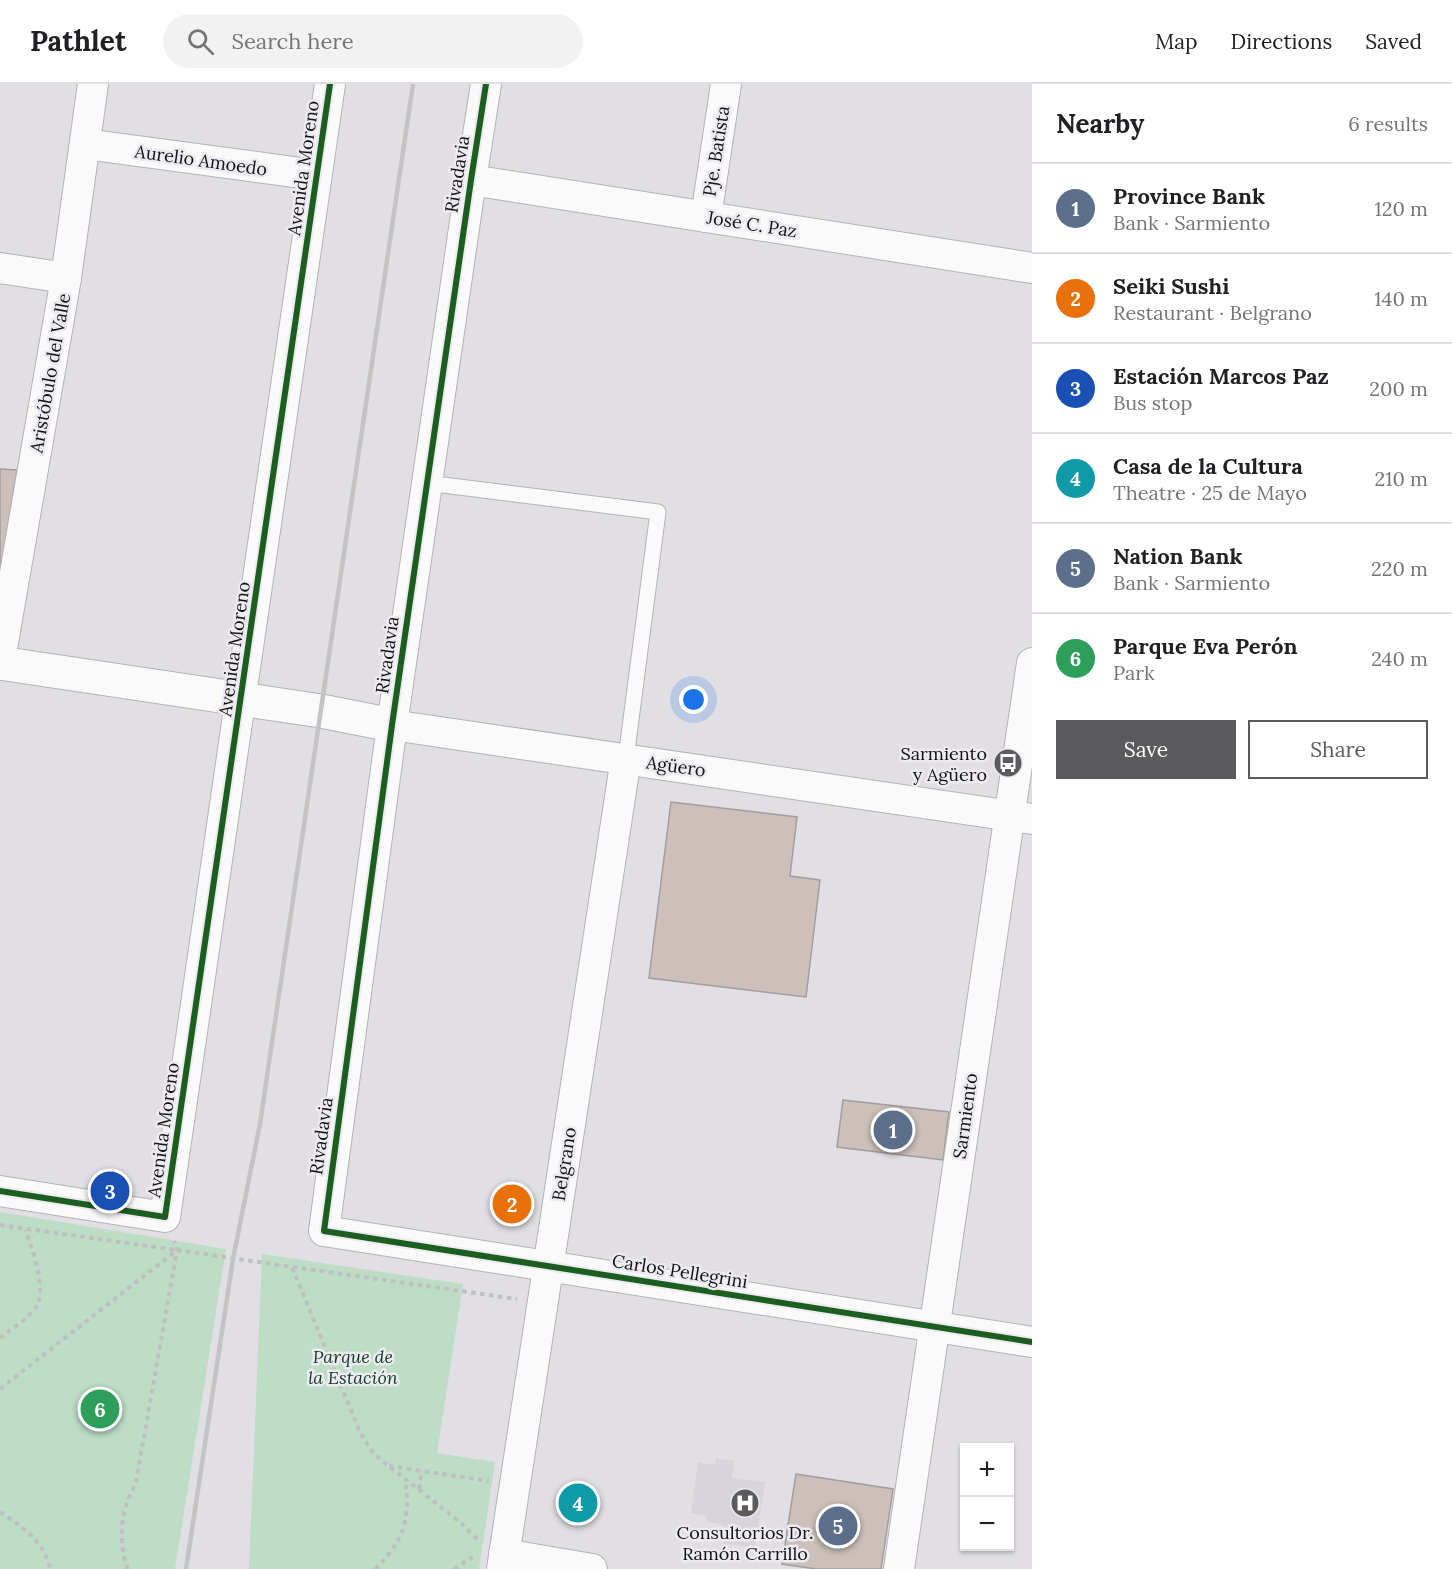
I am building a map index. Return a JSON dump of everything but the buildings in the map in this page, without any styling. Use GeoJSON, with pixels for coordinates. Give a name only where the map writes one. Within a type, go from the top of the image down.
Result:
{"type":"FeatureCollection","features":[{"type":"Feature","properties":{"kind":"street","name":"Aristóbulo del Valle"},"geometry":{"type":"LineString","coordinates":[[0,662],[66,278],[93,84]]}},
{"type":"Feature","properties":{"kind":"street","name":"Avenida Moreno"},"geometry":{"type":"LineString","coordinates":[[0,1191],[165,1218],[330,84]]}},
{"type":"Feature","properties":{"kind":"street","name":"Rivadavia"},"geometry":{"type":"LineString","coordinates":[[324,1231],[392,724],[486,84]]}},
{"type":"Feature","properties":{"kind":"street","name":"Pje. Batista"},"geometry":{"type":"LineString","coordinates":[[706,217],[726,84]]}},
{"type":"Feature","properties":{"kind":"street","name":"Aurelio Amoedo"},"geometry":{"type":"LineString","coordinates":[[85,144],[316,175]]}},
{"type":"Feature","properties":{"kind":"street","name":"José C. Paz"},"geometry":{"type":"LineString","coordinates":[[471,180],[1032,268]]}},
{"type":"Feature","properties":{"kind":"street"},"geometry":{"type":"LineString","coordinates":[[0,268],[66,278]]}},
{"type":"Feature","properties":{"kind":"street","name":"Agüero"},"geometry":{"type":"LineString","coordinates":[[0,662],[392,724],[1021,817]]}},
{"type":"Feature","properties":{"kind":"street","name":"Sarmiento"},"geometry":{"type":"LineString","coordinates":[[899,1569],[934,1326],[1021,817],[1032,663]]}},
{"type":"Feature","properties":{"kind":"street","name":"Belgrano"},"geometry":{"type":"LineString","coordinates":[[499,1559],[515,1485],[626,758]]}},
{"type":"Feature","properties":{"kind":"street","name":"Carlos Pellegrini"},"geometry":{"type":"LineString","coordinates":[[324,1231],[1032,1342]]}},
{"type":"Feature","properties":{"kind":"street"},"geometry":{"type":"LineString","coordinates":[[499,1559],[592,1569]]}},
{"type":"Feature","properties":{"kind":"lane"},"geometry":{"type":"LineString","coordinates":[[427,483],[658,512],[626,758]]}},
{"type":"Feature","properties":{"kind":"path"},"geometry":{"type":"LineString","coordinates":[[0,1225],[543,1303]]}},
{"type":"Feature","properties":{"kind":"path"},"geometry":{"type":"LineString","coordinates":[[0,1338],[27,1317],[38,1304],[40,1289],[37,1269],[25,1229]]}},
{"type":"Feature","properties":{"kind":"path"},"geometry":{"type":"LineString","coordinates":[[0,1389],[177,1250]]}},
{"type":"Feature","properties":{"kind":"path"},"geometry":{"type":"LineString","coordinates":[[128,1569],[122,1548],[124,1513],[136,1482],[177,1250]]}},
{"type":"Feature","properties":{"kind":"path"},"geometry":{"type":"LineString","coordinates":[[292,1267],[360,1432],[370,1450],[461,1524],[499,1559]]}},
{"type":"Feature","properties":{"kind":"path"},"geometry":{"type":"LineString","coordinates":[[388,1466],[515,1485]]}},
{"type":"Feature","properties":{"kind":"path"},"geometry":{"type":"LineString","coordinates":[[419,1490],[422,1471]]}},
{"type":"Feature","properties":{"kind":"path"},"geometry":{"type":"LineString","coordinates":[[375,1569],[388,1556],[401,1536],[407,1515],[408,1497],[404,1479]]}},
{"type":"Feature","properties":{"kind":"path"},"geometry":{"type":"LineString","coordinates":[[0,1512],[24,1528],[40,1544],[50,1569]]}},
{"type":"Feature","properties":{"kind":"path"},"geometry":{"type":"LineString","coordinates":[[454,1569],[499,1559]]}},
{"type":"Feature","properties":{"kind":"shaded area"},"geometry":{"type":"Polygon","coordinates":[[[716,1458],[734,1461],[732,1478],[765,1482],[755,1548],[722,1543],[724,1525],[706,1522],[707,1516],[691,1513],[698,1462],[715,1465],[716,1458]]]}},
{"type":"Feature","properties":{"kind":"green space"},"geometry":{"type":"Polygon","coordinates":[[[0,1212],[226,1249],[175,1569],[0,1569],[0,1212]]]}},
{"type":"Feature","properties":{"kind":"green space","name":"Parque de la Estación"},"geometry":{"type":"Polygon","coordinates":[[[262,1254],[463,1284],[437,1453],[495,1462],[479,1569],[249,1569],[262,1254]]]}},
{"type":"Feature","properties":{"kind":"railway"},"geometry":{"type":"LineString","coordinates":[[186,1569],[233,1259],[260,1124],[413,84]]}},
{"type":"Feature","properties":{"kind":"cycle path"},"geometry":{"type":"LineString","coordinates":[[0,1191],[165,1217],[330,84]]}},
{"type":"Feature","properties":{"kind":"cycle path"},"geometry":{"type":"LineString","coordinates":[[486,84],[392,725],[324,1231],[1032,1342]]}},
{"type":"Feature","properties":{"kind":"place","name":"Sarmiento y Agüero"},"geometry":{"type":"Point","coordinates":[1008,763]}},
{"type":"Feature","properties":{"kind":"place","name":"Province Bank"},"geometry":{"type":"Point","coordinates":[893,1130]}},
{"type":"Feature","properties":{"kind":"place","name":"Estación Marcos Paz"},"geometry":{"type":"Point","coordinates":[110,1191]}},
{"type":"Feature","properties":{"kind":"place","name":"Seiki Sushi"},"geometry":{"type":"Point","coordinates":[512,1204]}},
{"type":"Feature","properties":{"kind":"place","name":"Parque Eva Perón"},"geometry":{"type":"Point","coordinates":[100,1409]}},
{"type":"Feature","properties":{"kind":"place","name":"Casa de la Cultura"},"geometry":{"type":"Point","coordinates":[578,1503]}},
{"type":"Feature","properties":{"kind":"place","name":"Consultorios Dr. Ramón Carrillo"},"geometry":{"type":"Point","coordinates":[745,1503]}},
{"type":"Feature","properties":{"kind":"place","name":"Nation Bank"},"geometry":{"type":"Point","coordinates":[838,1526]}}]}
